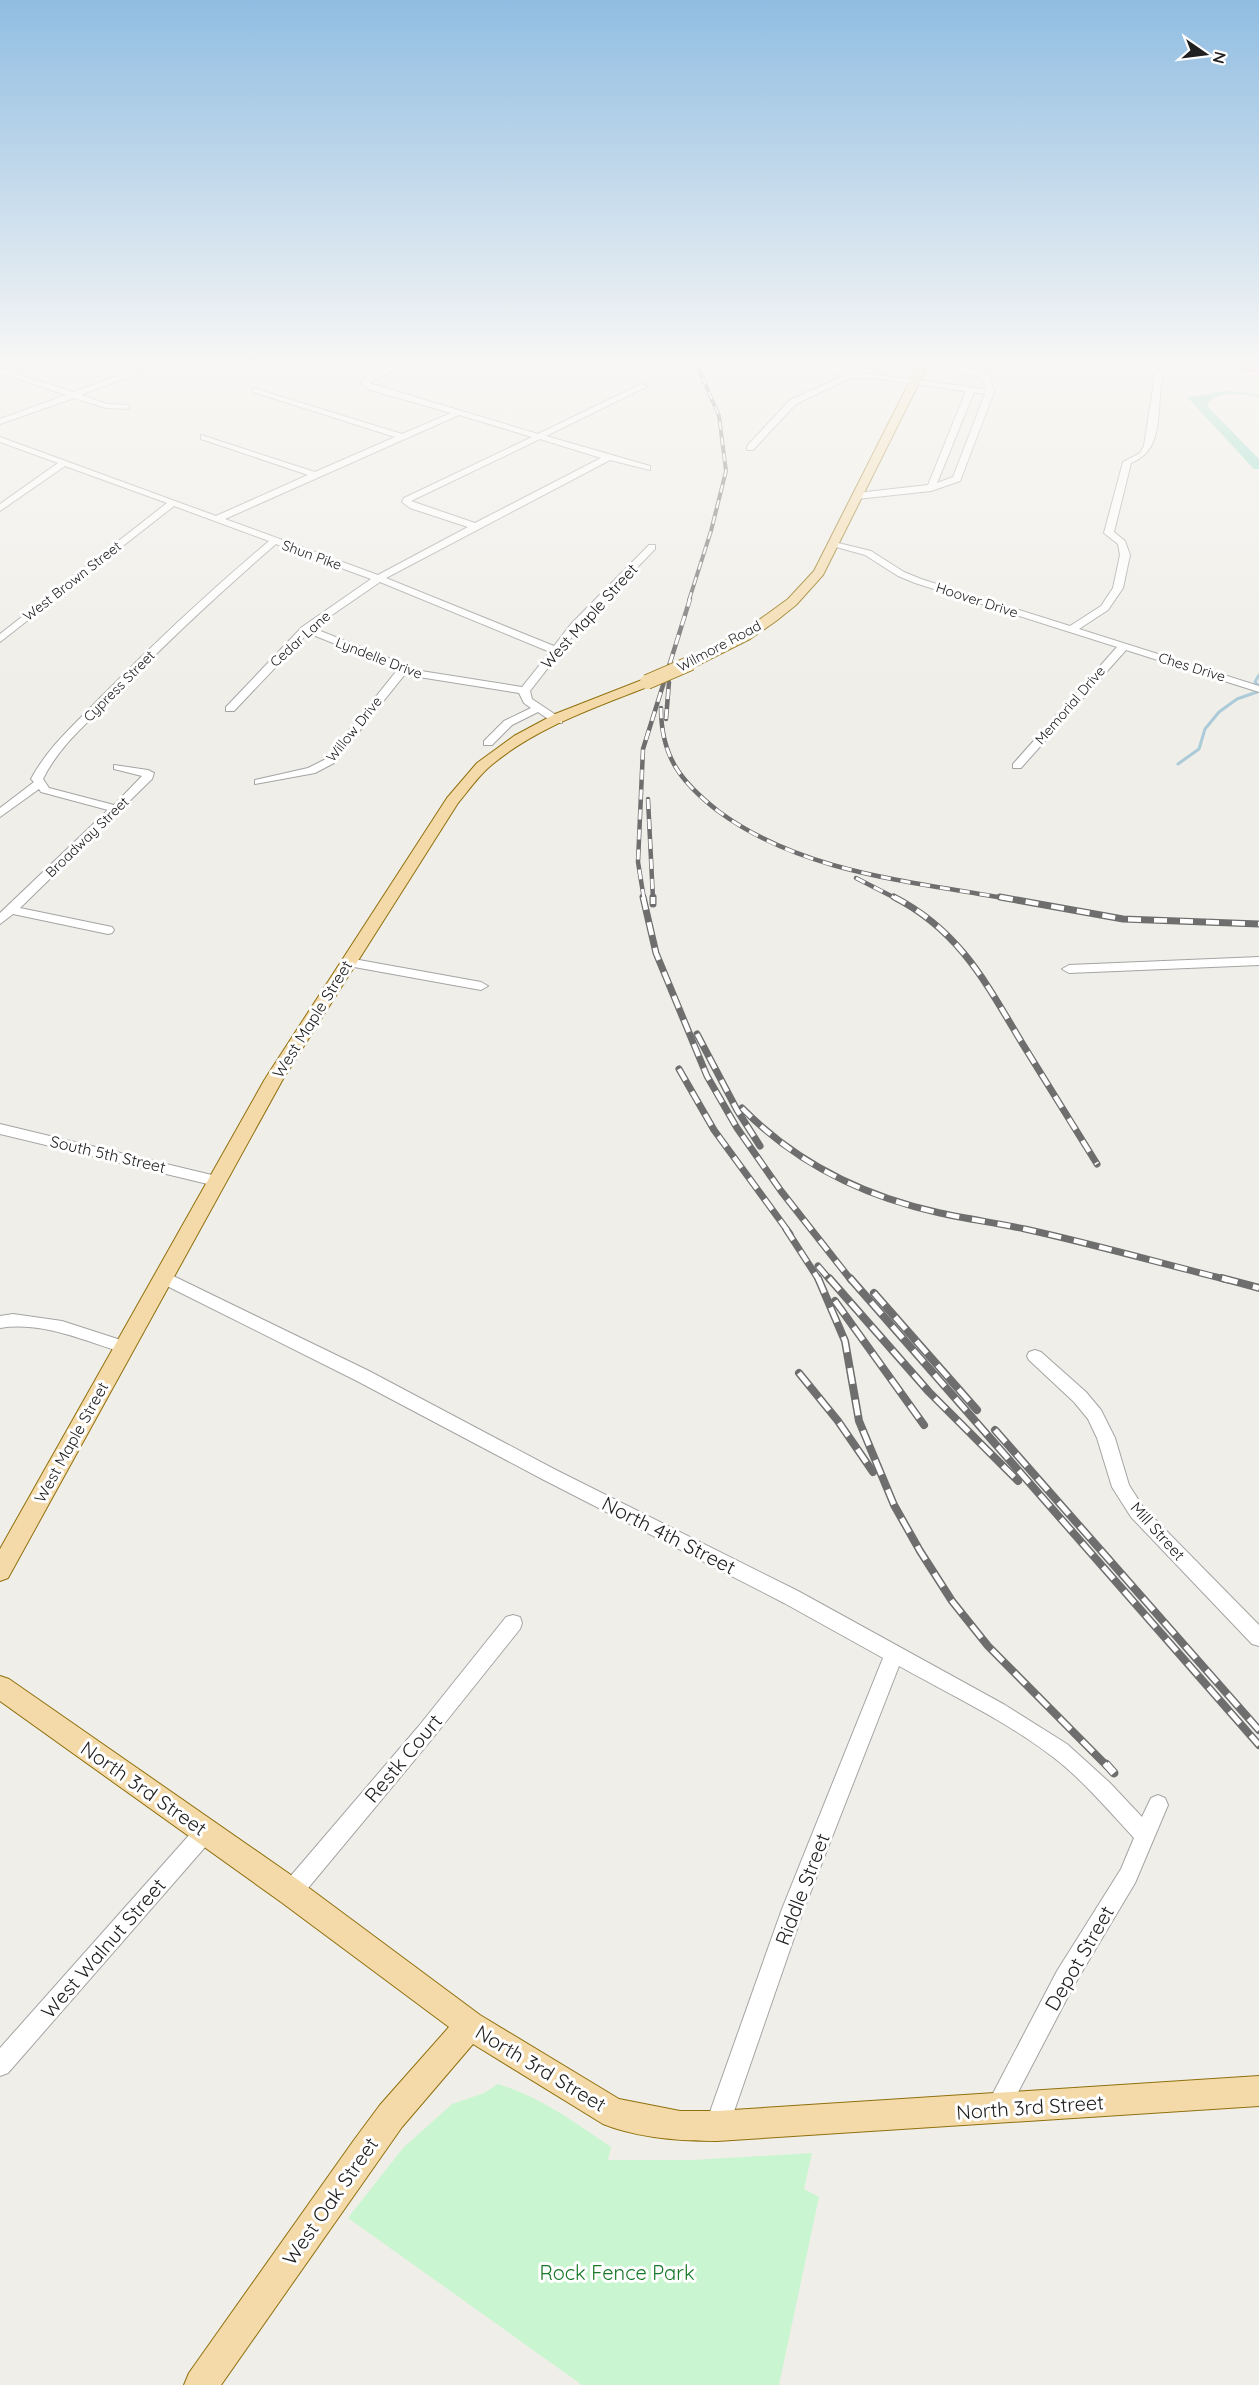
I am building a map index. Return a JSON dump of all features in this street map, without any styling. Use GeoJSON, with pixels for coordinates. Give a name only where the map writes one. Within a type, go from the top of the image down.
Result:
{"type":"FeatureCollection","features":[{"type":"Feature","properties":{"kind":"main road","name":"Wilmore Road"},"geometry":{"type":"LineString","coordinates":[[558,720],[691,663],[745,636],[792,602],[819,572],[867,476]]}},
{"type":"Feature","properties":{"kind":"main road","name":"West Maple Street"},"geometry":{"type":"LineString","coordinates":[[0,1571],[274,1079],[437,825],[471,777],[508,746],[558,720]]}},
{"type":"Feature","properties":{"kind":"main road","name":"North 3rd Street"},"geometry":{"type":"LineString","coordinates":[[0,1687],[291,1892],[470,2025],[614,2113],[681,2126],[717,2126],[1259,2091]]}},
{"type":"Feature","properties":{"kind":"main road","name":"West Oak Street"},"geometry":{"type":"LineString","coordinates":[[201,2385],[391,2116],[470,2025]]}},
{"type":"Feature","properties":{"kind":"street"},"geometry":{"type":"LineString","coordinates":[[0,508],[45,476]]}},
{"type":"Feature","properties":{"kind":"street","name":"Shun Pike"},"geometry":{"type":"LineString","coordinates":[[100,476],[378,579],[555,650]]}},
{"type":"Feature","properties":{"kind":"street"},"geometry":{"type":"LineString","coordinates":[[216,519],[312,476]]}},
{"type":"Feature","properties":{"kind":"street"},"geometry":{"type":"LineString","coordinates":[[454,476],[411,497],[406,502],[475,526]]}},
{"type":"Feature","properties":{"kind":"street","name":"Cedar Lane"},"geometry":{"type":"LineString","coordinates":[[230,709],[306,629],[378,579],[572,476]]}},
{"type":"Feature","properties":{"kind":"street"},"geometry":{"type":"LineString","coordinates":[[931,488],[936,476]]}},
{"type":"Feature","properties":{"kind":"street"},"geometry":{"type":"LineString","coordinates":[[857,496],[931,488],[957,479],[958,476]]}},
{"type":"Feature","properties":{"kind":"street"},"geometry":{"type":"LineString","coordinates":[[1071,630],[1105,608],[1118,588],[1125,555],[1122,543],[1108,533],[1124,476]]}},
{"type":"Feature","properties":{"kind":"street","name":"West Brown Street"},"geometry":{"type":"LineString","coordinates":[[0,639],[173,503]]}},
{"type":"Feature","properties":{"kind":"street","name":"Cypress Street"},"geometry":{"type":"LineString","coordinates":[[39,784],[37,779],[42,768],[114,689],[274,541]]}},
{"type":"Feature","properties":{"kind":"street","name":"Hoover Drive"},"geometry":{"type":"LineString","coordinates":[[834,545],[868,554],[900,574],[918,581],[1124,646]]}},
{"type":"Feature","properties":{"kind":"street","name":"West Maple Street"},"geometry":{"type":"LineString","coordinates":[[525,691],[555,650],[652,547]]}},
{"type":"Feature","properties":{"kind":"street","name":"Lyndelle Drive"},"geometry":{"type":"LineString","coordinates":[[306,629],[404,669],[437,678],[525,691]]}},
{"type":"Feature","properties":{"kind":"street","name":"Ches Drive"},"geometry":{"type":"LineString","coordinates":[[1124,646],[1259,689]]}},
{"type":"Feature","properties":{"kind":"street","name":"Memorial Drive"},"geometry":{"type":"LineString","coordinates":[[1017,766],[1124,646]]}},
{"type":"Feature","properties":{"kind":"street","name":"Willow Drive"},"geometry":{"type":"LineString","coordinates":[[259,782],[312,771],[330,761],[404,669]]}},
{"type":"Feature","properties":{"kind":"street"},"geometry":{"type":"LineString","coordinates":[[525,691],[525,698],[558,720]]}},
{"type":"Feature","properties":{"kind":"street"},"geometry":{"type":"LineString","coordinates":[[488,743],[508,723],[538,708]]}},
{"type":"Feature","properties":{"kind":"street","name":"Broadway Street"},"geometry":{"type":"LineString","coordinates":[[0,920],[116,809],[146,779],[148,773],[118,767]]}},
{"type":"Feature","properties":{"kind":"street"},"geometry":{"type":"LineString","coordinates":[[0,814],[21,795],[39,784],[51,793],[116,809]]}},
{"type":"Feature","properties":{"kind":"street"},"geometry":{"type":"LineString","coordinates":[[11,910],[108,930]]}},
{"type":"Feature","properties":{"kind":"street"},"geometry":{"type":"LineString","coordinates":[[348,962],[481,986]]}},
{"type":"Feature","properties":{"kind":"street"},"geometry":{"type":"LineString","coordinates":[[1069,969],[1259,962]]}},
{"type":"Feature","properties":{"kind":"street","name":"South 5th Street"},"geometry":{"type":"LineString","coordinates":[[0,1129],[216,1181]]}},
{"type":"Feature","properties":{"kind":"street","name":"North 4th Street"},"geometry":{"type":"LineString","coordinates":[[163,1277],[791,1597],[998,1711],[1060,1751],[1104,1790],[1146,1836]]}},
{"type":"Feature","properties":{"kind":"street"},"geometry":{"type":"LineString","coordinates":[[0,1322],[16,1318],[36,1321],[124,1347]]}},
{"type":"Feature","properties":{"kind":"street","name":"Mill Street"},"geometry":{"type":"LineString","coordinates":[[1035,1356],[1080,1397],[1095,1415],[1106,1438],[1121,1487],[1137,1512],[1259,1638]]}},
{"type":"Feature","properties":{"kind":"street","name":"Restk Court"},"geometry":{"type":"LineString","coordinates":[[291,1892],[513,1623]]}},
{"type":"Feature","properties":{"kind":"street","name":"Riddle Street"},"geometry":{"type":"LineString","coordinates":[[717,2126],[793,1909],[894,1655]]}},
{"type":"Feature","properties":{"kind":"street","name":"Depot Street"},"geometry":{"type":"LineString","coordinates":[[997,2109],[1065,1979],[1128,1876],[1158,1805]]}},
{"type":"Feature","properties":{"kind":"street","name":"West Walnut Street"},"geometry":{"type":"LineString","coordinates":[[0,2065],[206,1831]]}},
{"type":"Feature","properties":{"kind":"green space","name":"Rock Fence Park"},"geometry":{"type":"Polygon","coordinates":[[[498,2084],[543,2103],[611,2147],[608,2160],[693,2160],[812,2153],[804,2189],[819,2197],[779,2385],[582,2385],[348,2218],[403,2148],[452,2104],[484,2093],[498,2084]]]}},
{"type":"Feature","properties":{"kind":"waterway"},"geometry":{"type":"LineString","coordinates":[[1258,685],[1255,682],[1259,675]]}},
{"type":"Feature","properties":{"kind":"waterway"},"geometry":{"type":"LineString","coordinates":[[1178,764],[1199,749],[1205,729],[1219,712],[1237,699],[1257,692]]}},
{"type":"Feature","properties":{"kind":"railway"},"geometry":{"type":"LineString","coordinates":[[689,600],[711,531],[725,476]]}},
{"type":"Feature","properties":{"kind":"railway"},"geometry":{"type":"LineString","coordinates":[[644,899],[638,862],[643,749],[690,599]]}},
{"type":"Feature","properties":{"kind":"railway"},"geometry":{"type":"LineString","coordinates":[[666,719],[669,682]]}},
{"type":"Feature","properties":{"kind":"railway"},"geometry":{"type":"LineString","coordinates":[[661,708],[662,725],[669,754],[684,779],[693,790],[718,811],[751,832],[785,848],[858,872],[1009,899]]}},
{"type":"Feature","properties":{"kind":"railway"},"geometry":{"type":"LineString","coordinates":[[648,799],[653,899]]}},
{"type":"Feature","properties":{"kind":"railway"},"geometry":{"type":"LineString","coordinates":[[856,878],[897,899]]}},
{"type":"Feature","properties":{"kind":"railway"},"geometry":{"type":"LineString","coordinates":[[643,897],[656,953],[707,1076],[737,1128],[781,1191],[851,1280]]}},
{"type":"Feature","properties":{"kind":"railway"},"geometry":{"type":"LineString","coordinates":[[894,897],[937,926],[969,960],[1097,1164]]}},
{"type":"Feature","properties":{"kind":"railway"},"geometry":{"type":"LineString","coordinates":[[1000,897],[1123,919],[1259,924]]}},
{"type":"Feature","properties":{"kind":"railway"},"geometry":{"type":"LineString","coordinates":[[653,899],[653,904]]}},
{"type":"Feature","properties":{"kind":"railway"},"geometry":{"type":"LineString","coordinates":[[697,1034],[737,1110],[760,1146]]}},
{"type":"Feature","properties":{"kind":"railway"},"geometry":{"type":"LineString","coordinates":[[679,1069],[714,1130],[790,1234]]}},
{"type":"Feature","properties":{"kind":"railway"},"geometry":{"type":"LineString","coordinates":[[742,1108],[785,1146],[833,1175],[884,1197],[940,1213],[1025,1229],[1228,1280]]}},
{"type":"Feature","properties":{"kind":"railway"},"geometry":{"type":"LineString","coordinates":[[786,1229],[819,1279]]}},
{"type":"Feature","properties":{"kind":"railway"},"geometry":{"type":"LineString","coordinates":[[818,1266],[830,1280]]}},
{"type":"Feature","properties":{"kind":"railway"},"geometry":{"type":"LineString","coordinates":[[829,1278],[929,1392],[1018,1481]]}},
{"type":"Feature","properties":{"kind":"railway"},"geometry":{"type":"LineString","coordinates":[[850,1278],[1259,1745]]}},
{"type":"Feature","properties":{"kind":"railway"},"geometry":{"type":"LineString","coordinates":[[1222,1278],[1259,1288]]}},
{"type":"Feature","properties":{"kind":"railway"},"geometry":{"type":"LineString","coordinates":[[819,1279],[845,1341],[859,1421],[894,1505],[920,1551],[952,1601],[988,1646],[1107,1766]]}},
{"type":"Feature","properties":{"kind":"railway"},"geometry":{"type":"LineString","coordinates":[[874,1293],[977,1410]]}},
{"type":"Feature","properties":{"kind":"railway"},"geometry":{"type":"LineString","coordinates":[[835,1301],[924,1425]]}},
{"type":"Feature","properties":{"kind":"railway"},"geometry":{"type":"LineString","coordinates":[[799,1373],[838,1421],[873,1472]]}},
{"type":"Feature","properties":{"kind":"railway"},"geometry":{"type":"LineString","coordinates":[[995,1430],[1259,1730]]}},
{"type":"Feature","properties":{"kind":"railway"},"geometry":{"type":"LineString","coordinates":[[1106,1764],[1114,1773]]}}]}
